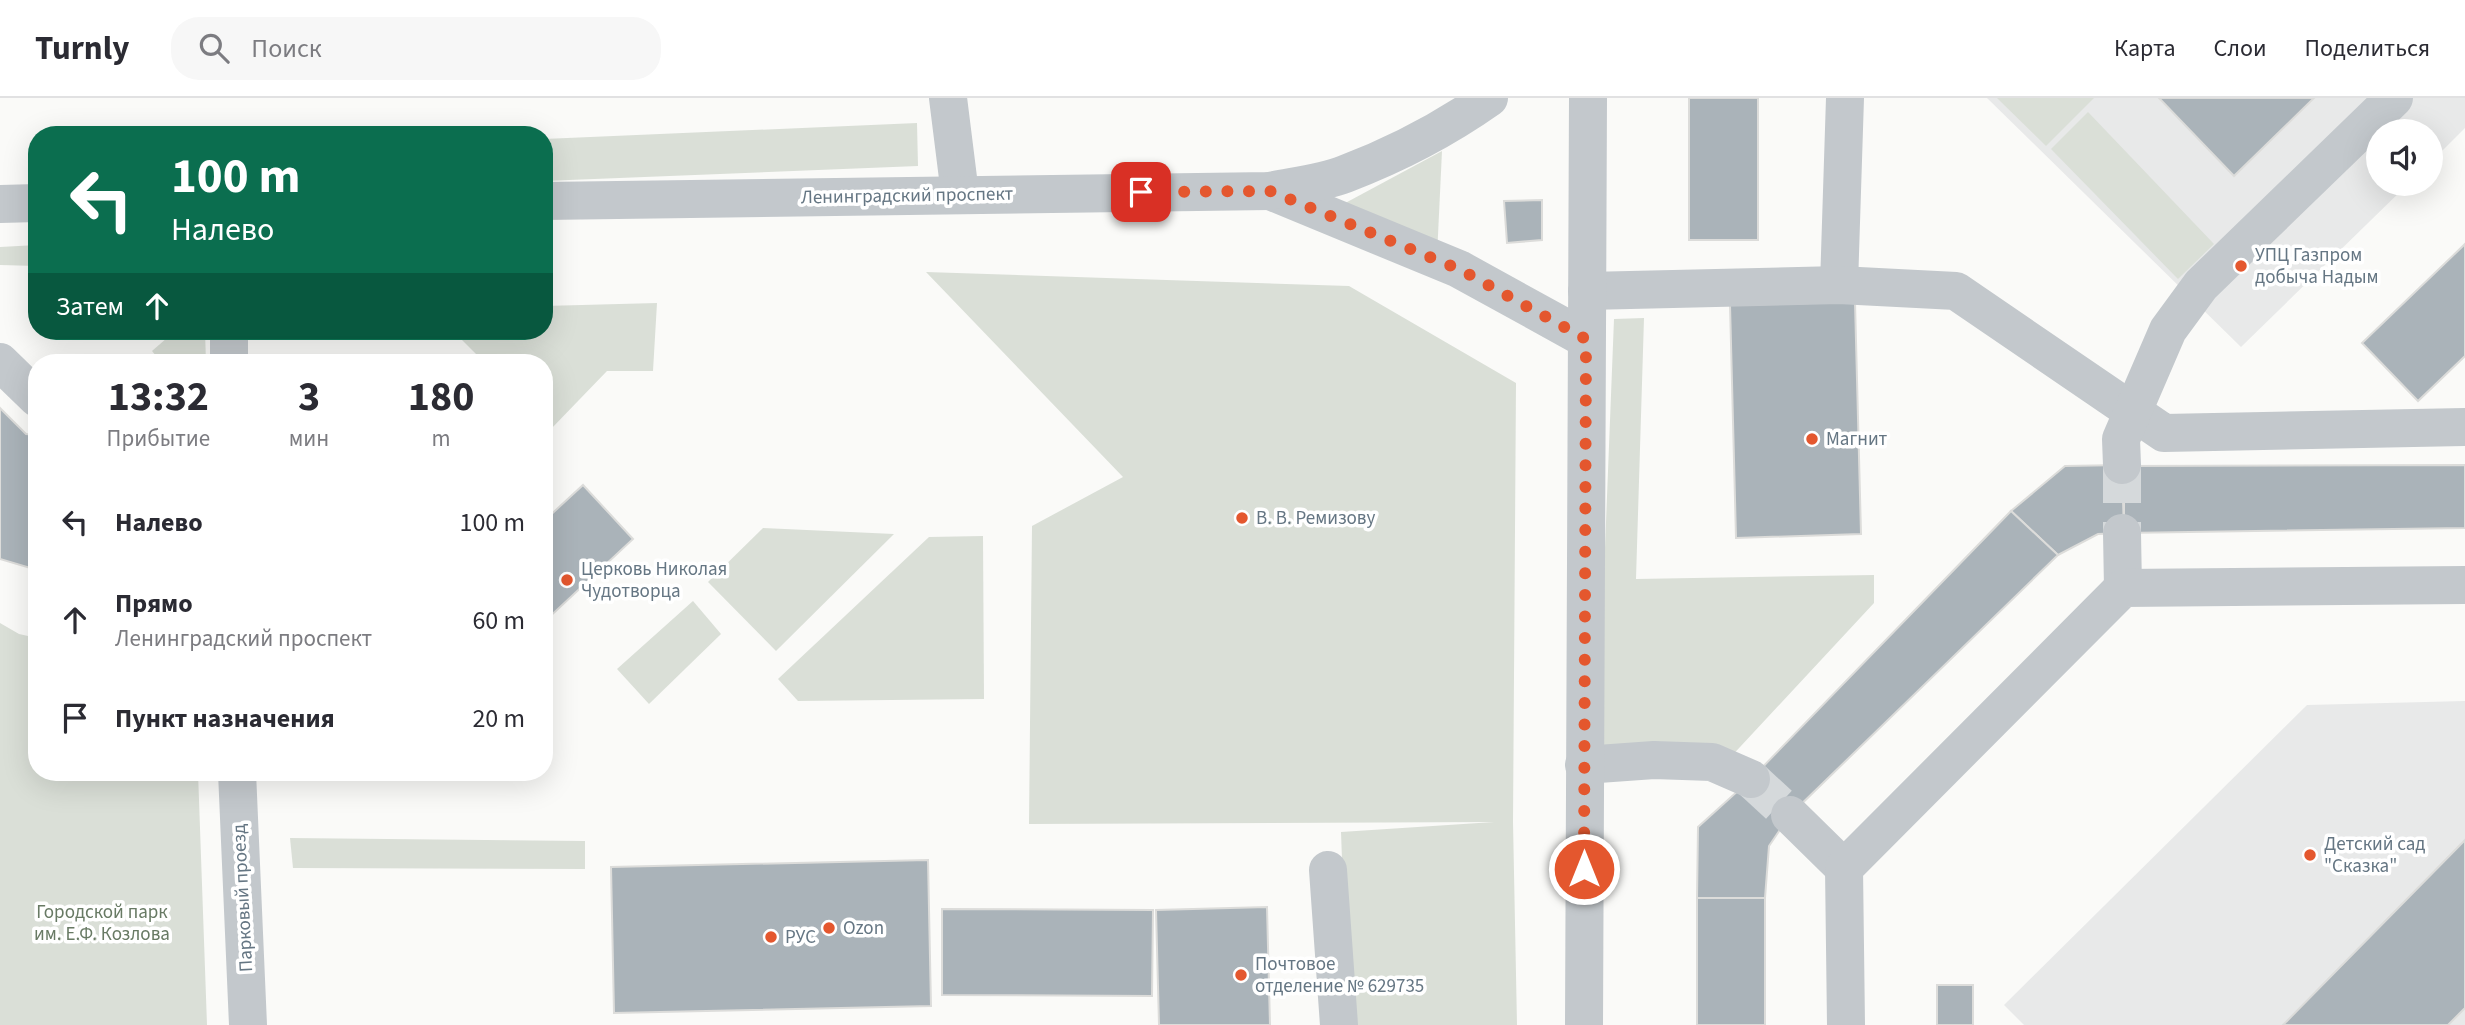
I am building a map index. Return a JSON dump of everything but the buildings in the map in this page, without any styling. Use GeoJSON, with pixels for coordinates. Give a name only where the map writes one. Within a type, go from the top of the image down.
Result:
{"type":"FeatureCollection","features":[{"type":"Feature","properties":{"kind":"street"},"geometry":{"type":"LineString","coordinates":[[948,98],[960,194]]}},
{"type":"Feature","properties":{"kind":"street"},"geometry":{"type":"LineString","coordinates":[[1270,191],[1342,175],[1405,147],[1462,117],[1489,98]]}},
{"type":"Feature","properties":{"kind":"street"},"geometry":{"type":"LineString","coordinates":[[1584,1025],[1588,98]]}},
{"type":"Feature","properties":{"kind":"street"},"geometry":{"type":"LineString","coordinates":[[1839,285],[1845,98]]}},
{"type":"Feature","properties":{"kind":"street"},"geometry":{"type":"LineString","coordinates":[[2122,465],[2121,439],[2132,412],[2168,330],[2201,285],[2394,98]]}},
{"type":"Feature","properties":{"kind":"street"},"geometry":{"type":"LineString","coordinates":[[1270,191],[1459,269],[1586,339]]}},
{"type":"Feature","properties":{"kind":"street","name":"Ленинградский проспект"},"geometry":{"type":"LineString","coordinates":[[553,201],[1270,191]]}},
{"type":"Feature","properties":{"kind":"street"},"geometry":{"type":"LineString","coordinates":[[0,204],[28,203]]}},
{"type":"Feature","properties":{"kind":"street"},"geometry":{"type":"LineString","coordinates":[[1587,291],[1839,285],[1956,291],[2164,433],[2465,427]]}},
{"type":"Feature","properties":{"kind":"street"},"geometry":{"type":"LineString","coordinates":[[0,362],[28,389]]}},
{"type":"Feature","properties":{"kind":"street"},"geometry":{"type":"LineString","coordinates":[[2122,533],[2123,588]]}},
{"type":"Feature","properties":{"kind":"street"},"geometry":{"type":"LineString","coordinates":[[1844,868],[2123,588],[2465,585]]}},
{"type":"Feature","properties":{"kind":"street"},"geometry":{"type":"LineString","coordinates":[[1584,765],[1654,760],[1712,762],[1751,779]]}},
{"type":"Feature","properties":{"kind":"street","name":"Парковый проезд"},"geometry":{"type":"LineString","coordinates":[[237,781],[248,1025]]}},
{"type":"Feature","properties":{"kind":"street"},"geometry":{"type":"LineString","coordinates":[[1790,815],[1844,868],[1846,1025]]}},
{"type":"Feature","properties":{"kind":"street"},"geometry":{"type":"LineString","coordinates":[[1328,870],[1339,1025]]}},
{"type":"Feature","properties":{"kind":"shaded area","name":"УПЦ Газпром добыча Надым"},"geometry":{"type":"Polygon","coordinates":[[[1987,98],[2465,98],[2465,128],[2443,150],[2443,119],[2366,119],[2366,196],[2396,196],[2241,347],[1987,98]]]}},
{"type":"Feature","properties":{"kind":"shaded area","name":"Детский сад \"Сказка\""},"geometry":{"type":"Polygon","coordinates":[[[2465,701],[2465,1025],[2024,1025],[2004,1005],[2307,705],[2465,701]]]}},
{"type":"Feature","properties":{"kind":"green space"},"geometry":{"type":"Polygon","coordinates":[[[1997,98],[2094,98],[2046,146],[1997,98]]]}},
{"type":"Feature","properties":{"kind":"green space"},"geometry":{"type":"Polygon","coordinates":[[[2088,112],[2214,244],[2178,279],[2051,149],[2088,112]]]}},
{"type":"Feature","properties":{"kind":"green space"},"geometry":{"type":"Polygon","coordinates":[[[917,123],[918,166],[553,181],[553,139],[917,123]]]}},
{"type":"Feature","properties":{"kind":"green space"},"geometry":{"type":"Polygon","coordinates":[[[1442,151],[1437,256],[1336,208],[1442,151]]]}},
{"type":"Feature","properties":{"kind":"green space"},"geometry":{"type":"Polygon","coordinates":[[[28,245],[28,266],[0,265],[0,247],[28,245]]]}},
{"type":"Feature","properties":{"kind":"green space"},"geometry":{"type":"Polygon","coordinates":[[[926,272],[1349,286],[1516,383],[1513,822],[1517,1025],[1348,1025],[1341,832],[1494,822],[1029,824],[1032,526],[1123,477],[926,272]]]}},
{"type":"Feature","properties":{"kind":"green space"},"geometry":{"type":"Polygon","coordinates":[[[657,303],[653,371],[607,371],[553,427],[553,354],[476,354],[462,340],[553,340],[553,306],[657,303]]]}},
{"type":"Feature","properties":{"kind":"green space"},"geometry":{"type":"Polygon","coordinates":[[[1644,318],[1636,579],[1874,575],[1874,603],[1714,775],[1596,776],[1614,319],[1644,318]]]}},
{"type":"Feature","properties":{"kind":"green space"},"geometry":{"type":"Polygon","coordinates":[[[165,340],[205,340],[206,354],[154,354],[152,351],[165,340]]]}},
{"type":"Feature","properties":{"kind":"green space"},"geometry":{"type":"Polygon","coordinates":[[[763,528],[894,534],[776,651],[708,582],[763,528]]]}},
{"type":"Feature","properties":{"kind":"green space"},"geometry":{"type":"Polygon","coordinates":[[[983,536],[984,699],[798,701],[778,679],[929,537],[983,536]]]}},
{"type":"Feature","properties":{"kind":"green space"},"geometry":{"type":"Polygon","coordinates":[[[693,601],[721,634],[649,704],[617,669],[693,601]]]}},
{"type":"Feature","properties":{"kind":"green space","name":"Городской парк им. Е.Ф. Козлова"},"geometry":{"type":"Polygon","coordinates":[[[0,623],[28,636],[28,781],[198,781],[207,1025],[0,1025],[0,623]]]}},
{"type":"Feature","properties":{"kind":"green space"},"geometry":{"type":"Polygon","coordinates":[[[290,838],[585,841],[585,869],[293,868],[290,838]]]}},
{"type":"Feature","properties":{"kind":"tunnel"},"geometry":{"type":"LineString","coordinates":[[2122,465],[2122,533]]}},
{"type":"Feature","properties":{"kind":"tunnel"},"geometry":{"type":"LineString","coordinates":[[1751,779],[1790,815]]}},
{"type":"Feature","properties":{"kind":"place","name":"УПЦ Газпром добыча Надым"},"geometry":{"type":"Point","coordinates":[2241,266]}},
{"type":"Feature","properties":{"kind":"place","name":"Магнит"},"geometry":{"type":"Point","coordinates":[1812,439]}},
{"type":"Feature","properties":{"kind":"place","name":"В. В. Ремизову"},"geometry":{"type":"Point","coordinates":[1242,518]}},
{"type":"Feature","properties":{"kind":"place","name":"Церковь Николая Чудотворца"},"geometry":{"type":"Point","coordinates":[567,580]}},
{"type":"Feature","properties":{"kind":"place","name":"Детский сад \"Сказка\""},"geometry":{"type":"Point","coordinates":[2310,855]}},
{"type":"Feature","properties":{"kind":"place","name":"Ozon"},"geometry":{"type":"Point","coordinates":[829,928]}},
{"type":"Feature","properties":{"kind":"place","name":"РУС"},"geometry":{"type":"Point","coordinates":[771,937]}},
{"type":"Feature","properties":{"kind":"place","name":"Почтовое отделение № 629735"},"geometry":{"type":"Point","coordinates":[1241,975]}},
{"type":"Feature","properties":{"kind":"route"},"geometry":{"type":"LineString","coordinates":[[1141,192],[1270,191],[1459,269],[1586,339],[1584,869]]}}]}
